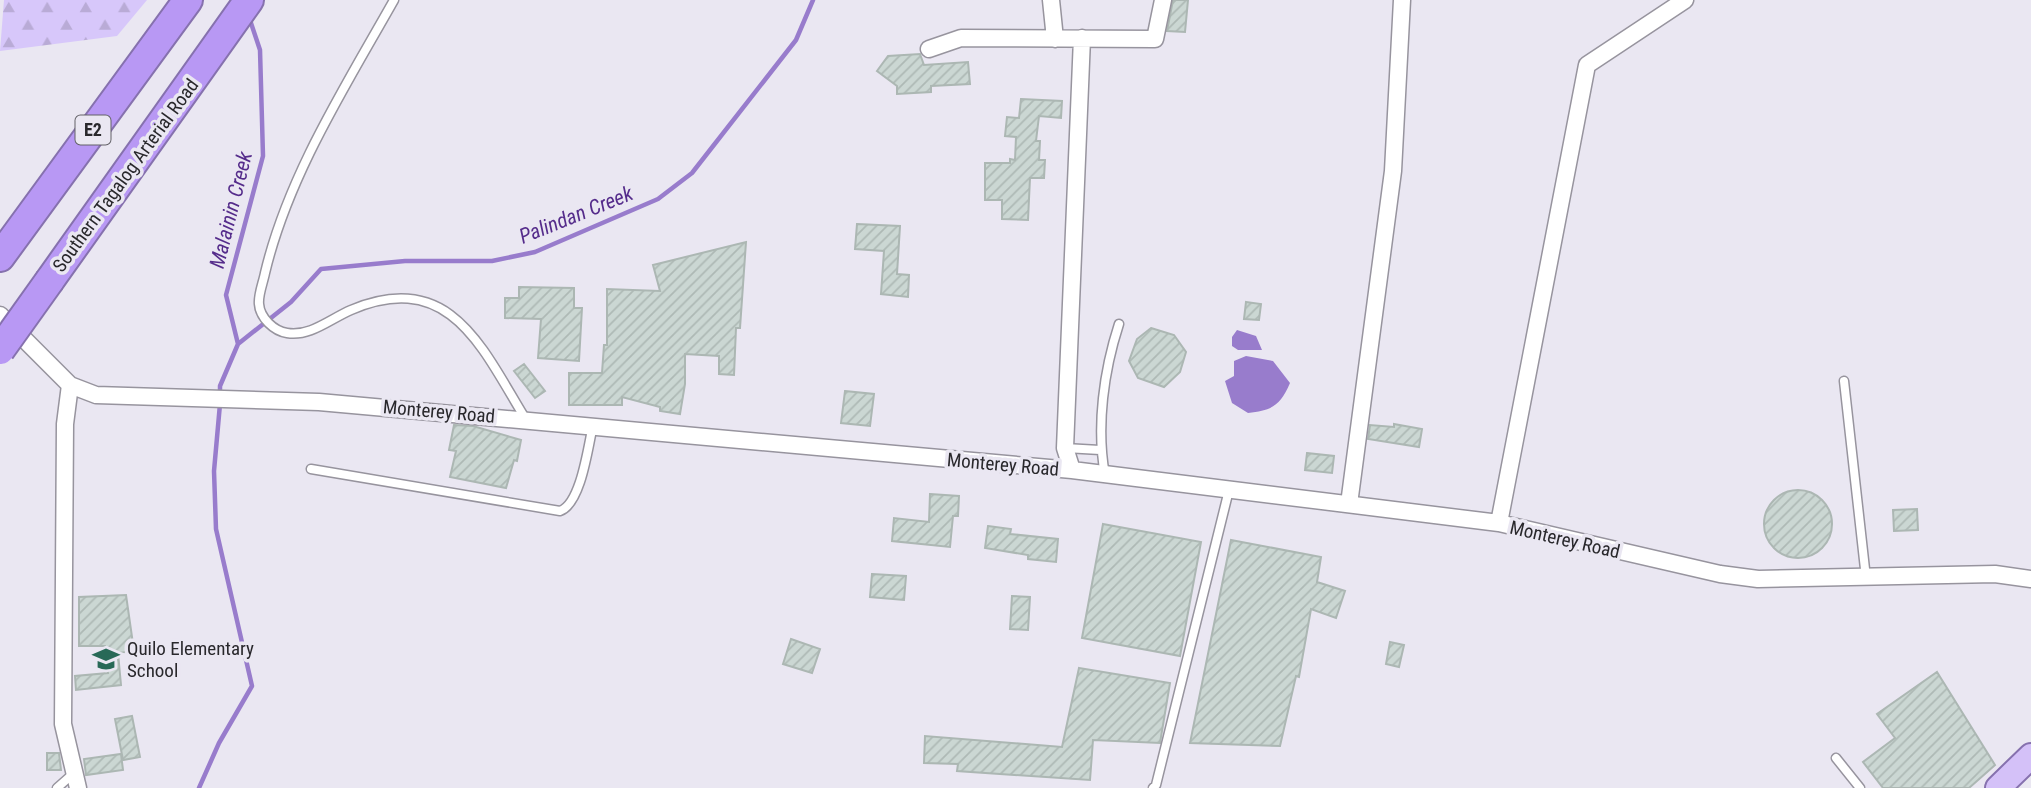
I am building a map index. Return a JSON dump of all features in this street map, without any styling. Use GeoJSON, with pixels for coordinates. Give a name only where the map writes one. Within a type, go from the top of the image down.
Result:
{"type":"FeatureCollection","features":[{"type":"Feature","properties":{"kind":"highway","name":"Southern Tagalog Arterial Road"},"geometry":{"type":"LineString","coordinates":[[0,350],[249,0]]}},
{"type":"Feature","properties":{"kind":"highway","name":"E2"},"geometry":{"type":"LineString","coordinates":[[7,248],[181,10]]}},
{"type":"Feature","properties":{"kind":"main road"},"geometry":{"type":"LineString","coordinates":[[1998,788],[2030,761]]}},
{"type":"Feature","properties":{"kind":"street"},"geometry":{"type":"LineString","coordinates":[[1051,0],[1055,38]]}},
{"type":"Feature","properties":{"kind":"street"},"geometry":{"type":"LineString","coordinates":[[929,49],[961,38],[1155,39],[1163,0]]}},
{"type":"Feature","properties":{"kind":"street"},"geometry":{"type":"LineString","coordinates":[[1349,504],[1393,172],[1402,0]]}},
{"type":"Feature","properties":{"kind":"street"},"geometry":{"type":"LineString","coordinates":[[1499,523],[1587,65],[1685,0]]}},
{"type":"Feature","properties":{"kind":"street"},"geometry":{"type":"LineString","coordinates":[[1072,470],[1065,448],[1082,38]]}},
{"type":"Feature","properties":{"kind":"street","name":"Monterey Road"},"geometry":{"type":"LineString","coordinates":[[0,314],[70,385],[96,395],[319,402],[524,418],[1072,470],[1499,523],[1720,574],[1758,579],[1995,574],[2031,579]]}},
{"type":"Feature","properties":{"kind":"street"},"geometry":{"type":"LineString","coordinates":[[70,385],[65,424],[63,713],[64,737],[76,781]]}},
{"type":"Feature","properties":{"kind":"lane"},"geometry":{"type":"LineString","coordinates":[[394,0],[318,135],[272,246],[259,303],[261,313],[271,326],[285,333],[306,333],[373,301],[402,299],[432,304],[463,322],[524,418]]}},
{"type":"Feature","properties":{"kind":"lane"},"geometry":{"type":"LineString","coordinates":[[1105,475],[1100,450],[1108,358],[1119,324]]}},
{"type":"Feature","properties":{"kind":"lane"},"geometry":{"type":"LineString","coordinates":[[1844,381],[1866,578]]}},
{"type":"Feature","properties":{"kind":"lane"},"geometry":{"type":"LineString","coordinates":[[311,469],[560,511],[568,509],[575,498],[593,425]]}},
{"type":"Feature","properties":{"kind":"lane"},"geometry":{"type":"LineString","coordinates":[[1065,448],[1100,450]]}},
{"type":"Feature","properties":{"kind":"lane"},"geometry":{"type":"LineString","coordinates":[[1153,788],[1229,490]]}},
{"type":"Feature","properties":{"kind":"lane"},"geometry":{"type":"LineString","coordinates":[[1836,758],[1860,788]]}},
{"type":"Feature","properties":{"kind":"lane"},"geometry":{"type":"LineString","coordinates":[[57,788],[76,781]]}},
{"type":"Feature","properties":{"kind":"green space"},"geometry":{"type":"Polygon","coordinates":[[[4,0],[147,0],[117,36],[0,51],[4,0]]]}},
{"type":"Feature","properties":{"kind":"shaded area"},"geometry":{"type":"Polygon","coordinates":[[[1237,330],[1256,336],[1262,350],[1238,350],[1232,346],[1232,337],[1237,330]]]}},
{"type":"Feature","properties":{"kind":"shaded area"},"geometry":{"type":"Polygon","coordinates":[[[1246,356],[1273,361],[1290,383],[1283,397],[1274,406],[1248,413],[1232,403],[1225,381],[1234,376],[1234,361],[1246,356]]]}},
{"type":"Feature","properties":{"kind":"building"},"geometry":{"type":"Polygon","coordinates":[[[1173,0],[1188,0],[1185,32],[1167,31],[1173,0]]]}},
{"type":"Feature","properties":{"kind":"building"},"geometry":{"type":"Polygon","coordinates":[[[920,54],[924,65],[968,62],[970,84],[931,86],[931,92],[897,94],[897,86],[877,71],[888,56],[920,54]]]}},
{"type":"Feature","properties":{"kind":"building"},"geometry":{"type":"Polygon","coordinates":[[[1021,99],[1062,101],[1061,118],[1039,116],[1036,141],[1040,141],[1039,160],[1045,160],[1044,178],[1030,178],[1028,220],[1002,219],[1002,200],[985,200],[985,163],[1010,163],[1010,159],[1015,160],[1016,137],[1005,136],[1007,117],[1019,118],[1021,99]]]}},
{"type":"Feature","properties":{"kind":"building"},"geometry":{"type":"Polygon","coordinates":[[[857,224],[900,226],[897,274],[909,275],[908,297],[881,294],[884,251],[855,249],[857,224]]]}},
{"type":"Feature","properties":{"kind":"building"},"geometry":{"type":"Polygon","coordinates":[[[746,242],[740,328],[736,328],[734,375],[719,374],[719,356],[685,354],[685,384],[680,414],[660,411],[660,407],[622,397],[622,405],[569,405],[569,373],[602,373],[604,345],[607,345],[607,289],[660,291],[653,265],[746,242]]]}},
{"type":"Feature","properties":{"kind":"building"},"geometry":{"type":"Polygon","coordinates":[[[519,287],[574,288],[574,308],[582,308],[579,361],[538,358],[541,319],[505,318],[505,298],[519,298],[519,287]]]}},
{"type":"Feature","properties":{"kind":"building"},"geometry":{"type":"Polygon","coordinates":[[[1246,302],[1261,304],[1259,320],[1244,319],[1246,302]]]}},
{"type":"Feature","properties":{"kind":"building"},"geometry":{"type":"Polygon","coordinates":[[[1151,328],[1174,335],[1186,352],[1180,372],[1164,387],[1138,378],[1129,361],[1137,339],[1151,328]]]}},
{"type":"Feature","properties":{"kind":"building"},"geometry":{"type":"Polygon","coordinates":[[[524,364],[545,391],[535,398],[514,371],[524,364]]]}},
{"type":"Feature","properties":{"kind":"building"},"geometry":{"type":"Polygon","coordinates":[[[845,391],[874,394],[870,426],[841,423],[845,391]]]}},
{"type":"Feature","properties":{"kind":"building"},"geometry":{"type":"Polygon","coordinates":[[[1394,424],[1422,429],[1419,447],[1368,439],[1370,425],[1394,427],[1394,424]]]}},
{"type":"Feature","properties":{"kind":"building"},"geometry":{"type":"Polygon","coordinates":[[[454,425],[473,426],[521,440],[517,461],[514,460],[506,488],[450,477],[456,451],[449,450],[454,425]]]}},
{"type":"Feature","properties":{"kind":"building"},"geometry":{"type":"Polygon","coordinates":[[[1307,453],[1334,456],[1332,473],[1305,470],[1307,453]]]}},
{"type":"Feature","properties":{"kind":"building"},"geometry":{"type":"Polygon","coordinates":[[[1798,490],[1811,493],[1822,500],[1829,511],[1832,524],[1829,537],[1822,548],[1811,555],[1798,558],[1785,555],[1774,548],[1767,537],[1764,524],[1767,511],[1774,500],[1785,493],[1798,490]]]}},
{"type":"Feature","properties":{"kind":"building"},"geometry":{"type":"Polygon","coordinates":[[[930,494],[959,496],[958,516],[953,516],[950,547],[892,541],[894,518],[929,522],[930,494]]]}},
{"type":"Feature","properties":{"kind":"building"},"geometry":{"type":"Polygon","coordinates":[[[1917,509],[1918,530],[1894,531],[1893,510],[1917,509]]]}},
{"type":"Feature","properties":{"kind":"building"},"geometry":{"type":"Polygon","coordinates":[[[1103,524],[1201,542],[1180,656],[1082,638],[1103,524]]]}},
{"type":"Feature","properties":{"kind":"building"},"geometry":{"type":"Polygon","coordinates":[[[988,526],[1011,529],[1010,534],[1058,539],[1056,562],[1028,559],[1028,555],[985,548],[988,526]]]}},
{"type":"Feature","properties":{"kind":"building"},"geometry":{"type":"Polygon","coordinates":[[[1231,540],[1321,557],[1317,582],[1345,591],[1336,618],[1311,609],[1299,677],[1296,676],[1280,746],[1190,743],[1231,540]]]}},
{"type":"Feature","properties":{"kind":"building"},"geometry":{"type":"Polygon","coordinates":[[[872,574],[906,576],[904,600],[870,597],[872,574]]]}},
{"type":"Feature","properties":{"kind":"building"},"geometry":{"type":"Polygon","coordinates":[[[126,595],[134,651],[118,653],[121,685],[76,690],[75,676],[108,673],[105,646],[79,646],[79,597],[126,595]]]}},
{"type":"Feature","properties":{"kind":"building"},"geometry":{"type":"Polygon","coordinates":[[[1012,596],[1030,597],[1028,630],[1010,629],[1012,596]]]}},
{"type":"Feature","properties":{"kind":"building"},"geometry":{"type":"Polygon","coordinates":[[[791,639],[820,649],[812,673],[783,664],[791,639]]]}},
{"type":"Feature","properties":{"kind":"building"},"geometry":{"type":"Polygon","coordinates":[[[1390,642],[1404,645],[1399,667],[1386,664],[1390,642]]]}},
{"type":"Feature","properties":{"kind":"building"},"geometry":{"type":"Polygon","coordinates":[[[1079,668],[1170,683],[1160,743],[1093,740],[1090,780],[957,771],[958,764],[924,763],[925,736],[1062,747],[1079,668]]]}},
{"type":"Feature","properties":{"kind":"building"},"geometry":{"type":"Polygon","coordinates":[[[1937,672],[1995,765],[1969,788],[1883,788],[1863,762],[1895,738],[1877,714],[1937,672]]]}},
{"type":"Feature","properties":{"kind":"building"},"geometry":{"type":"Polygon","coordinates":[[[132,716],[140,757],[123,760],[115,719],[132,716]]]}},
{"type":"Feature","properties":{"kind":"building"},"geometry":{"type":"Polygon","coordinates":[[[47,753],[59,753],[61,770],[47,770],[47,753]]]}},
{"type":"Feature","properties":{"kind":"building"},"geometry":{"type":"Polygon","coordinates":[[[121,754],[123,770],[86,775],[84,759],[121,754]]]}},
{"type":"Feature","properties":{"kind":"waterway","name":"Palindan Creek"},"geometry":{"type":"LineString","coordinates":[[220,395],[220,386],[238,344],[291,302],[321,269],[405,261],[492,261],[535,252],[658,199],[692,173],[796,40],[813,0]]}},
{"type":"Feature","properties":{"kind":"waterway","name":"Malainin Creek"},"geometry":{"type":"LineString","coordinates":[[238,344],[226,295],[263,156],[260,50],[249,17]]}},
{"type":"Feature","properties":{"kind":"waterway"},"geometry":{"type":"LineString","coordinates":[[199,788],[219,743],[252,686],[216,529],[214,471],[220,404]]}},
{"type":"Feature","properties":{"kind":"place","name":"Quilo Elementary School"},"geometry":{"type":"Point","coordinates":[106,659]}}]}
